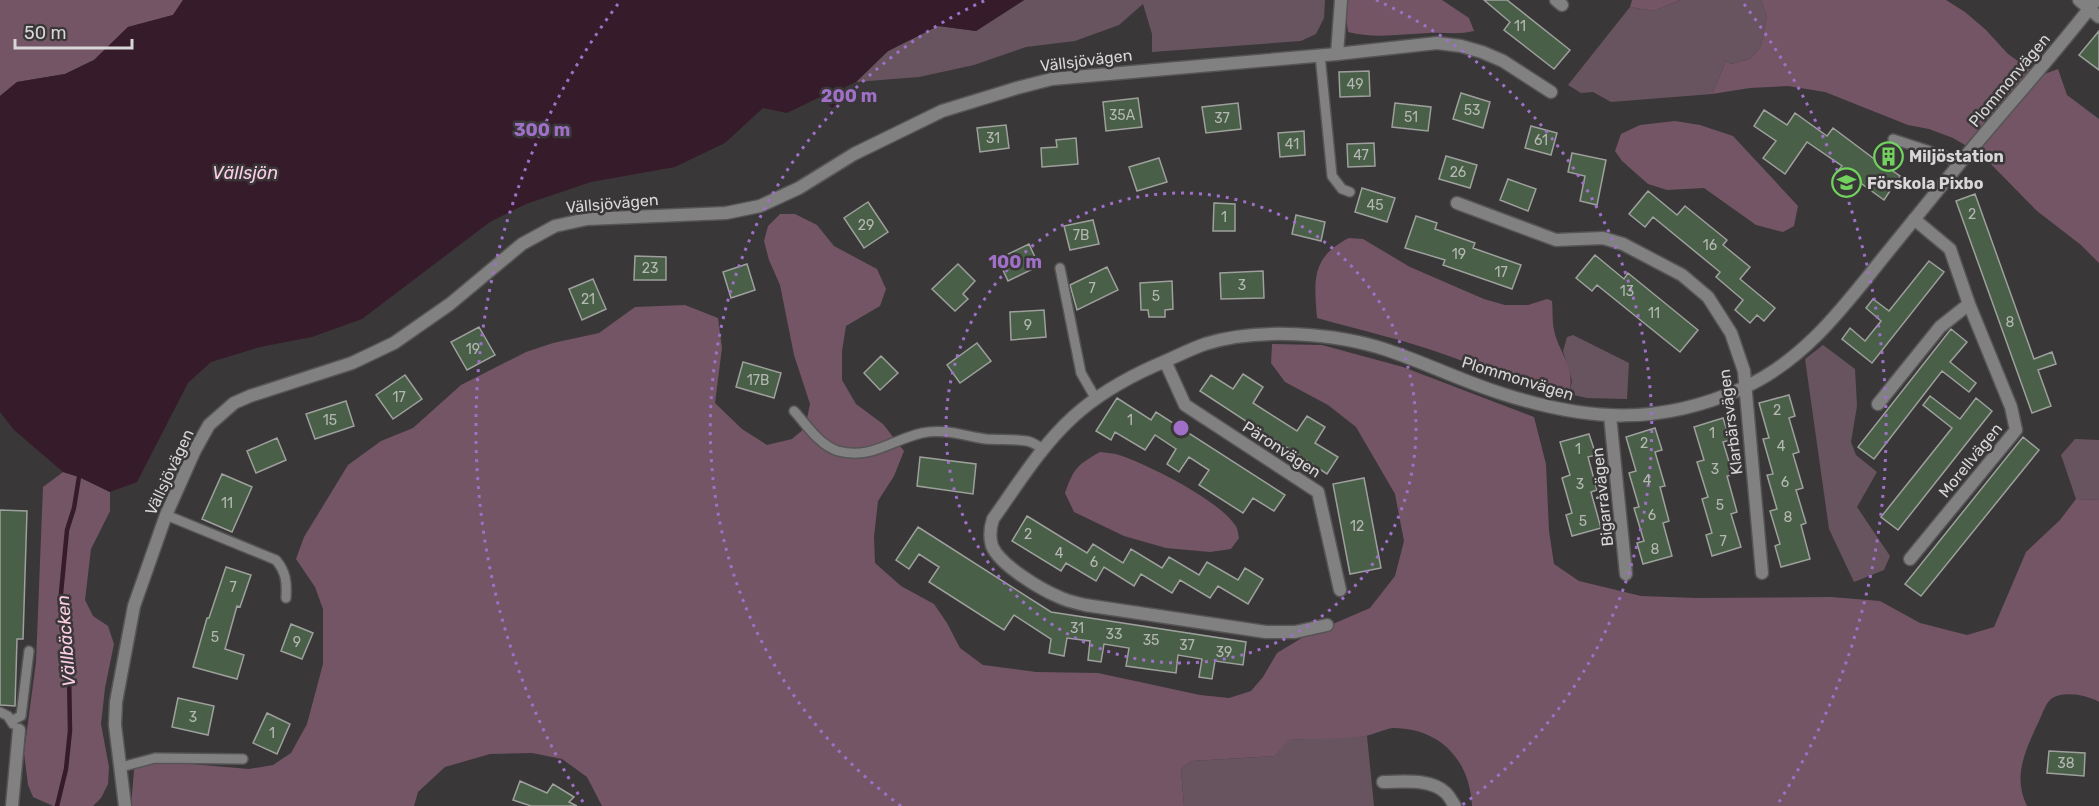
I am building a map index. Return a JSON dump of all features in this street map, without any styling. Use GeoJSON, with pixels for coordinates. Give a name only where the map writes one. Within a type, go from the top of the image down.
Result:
{"type":"FeatureCollection","features":[{"type":"Feature","properties":{"kind":"street"},"geometry":{"type":"LineString","coordinates":[[1337,54],[1341,0]]}},
{"type":"Feature","properties":{"kind":"street"},"geometry":{"type":"LineString","coordinates":[[2079,0],[2095,8]]}},
{"type":"Feature","properties":{"kind":"street","name":"Plommonvägen"},"geometry":{"type":"LineString","coordinates":[[1327,625],[1295,632],[1266,632],[1086,605],[1059,597],[1017,572],[999,557],[993,547],[989,531],[993,519],[1044,449],[1072,418],[1096,399],[1126,379],[1165,361],[1205,344],[1233,338],[1279,334],[1329,337],[1385,350],[1502,394],[1574,413],[1644,416],[1712,401],[1746,387],[1782,366],[1811,342],[1846,304],[1959,164],[2095,8]]}},
{"type":"Feature","properties":{"kind":"street","name":"Vällsjövägen"},"geometry":{"type":"LineString","coordinates":[[125,806],[115,725],[116,702],[134,606],[166,515],[195,450],[209,425],[234,403],[352,363],[394,343],[450,304],[522,244],[555,226],[586,219],[726,213],[760,206],[799,188],[854,154],[942,111],[1052,79],[1437,43],[1461,46],[1503,61],[1551,92]]}},
{"type":"Feature","properties":{"kind":"street","name":"Klarbärsvägen"},"geometry":{"type":"LineString","coordinates":[[1457,203],[1556,240],[1603,238],[1623,244],[1682,275],[1708,297],[1731,333],[1744,371],[1762,573]]}},
{"type":"Feature","properties":{"kind":"street","name":"Morellvägen"},"geometry":{"type":"LineString","coordinates":[[1910,559],[2016,430],[2011,407],[1969,304],[1950,249],[1914,219]]}},
{"type":"Feature","properties":{"kind":"street"},"geometry":{"type":"LineString","coordinates":[[1878,404],[1940,327],[1969,304]]}},
{"type":"Feature","properties":{"kind":"street","name":"Päronvägen"},"geometry":{"type":"LineString","coordinates":[[1165,361],[1185,405],[1318,492],[1340,590]]}},
{"type":"Feature","properties":{"kind":"street","name":"Bigarråvägen"},"geometry":{"type":"LineString","coordinates":[[1610,416],[1626,574]]}},
{"type":"Feature","properties":{"kind":"street"},"geometry":{"type":"LineString","coordinates":[[12,806],[15,725]]}},
{"type":"Feature","properties":{"kind":"street"},"geometry":{"type":"LineString","coordinates":[[1383,782],[1414,782],[1434,786],[1446,793],[1455,806]]}},
{"type":"Feature","properties":{"kind":"lane"},"geometry":{"type":"LineString","coordinates":[[1320,55],[1332,176],[1342,189],[1350,192]]}},
{"type":"Feature","properties":{"kind":"lane"},"geometry":{"type":"LineString","coordinates":[[1893,139],[1945,156],[1959,164]]}},
{"type":"Feature","properties":{"kind":"lane"},"geometry":{"type":"LineString","coordinates":[[1060,268],[1081,373],[1096,399]]}},
{"type":"Feature","properties":{"kind":"lane"},"geometry":{"type":"LineString","coordinates":[[794,411],[822,442],[836,450],[846,452],[870,453],[901,439],[924,433],[952,431],[985,438],[1030,441],[1044,449]]}},
{"type":"Feature","properties":{"kind":"lane"},"geometry":{"type":"LineString","coordinates":[[166,515],[276,560],[283,569],[287,583],[286,598]]}},
{"type":"Feature","properties":{"kind":"lane"},"geometry":{"type":"LineString","coordinates":[[0,712],[8,716],[15,725],[21,716],[29,651]]}},
{"type":"Feature","properties":{"kind":"lane"},"geometry":{"type":"LineString","coordinates":[[121,767],[155,758],[243,759]]}},
{"type":"Feature","properties":{"kind":"shaded area"},"geometry":{"type":"Polygon","coordinates":[[[0,0],[183,0],[173,15],[128,27],[94,60],[65,74],[17,82],[0,96],[0,0]]]}},
{"type":"Feature","properties":{"kind":"shaded area"},"geometry":{"type":"Polygon","coordinates":[[[1024,0],[1325,0],[1324,18],[1316,34],[1301,41],[1152,52],[1152,34],[1143,4],[1119,25],[1075,41],[1026,47],[974,65],[919,77],[856,82],[888,51],[938,26],[976,31],[1024,0]]]}},
{"type":"Feature","properties":{"kind":"shaded area"},"geometry":{"type":"Polygon","coordinates":[[[1347,0],[1442,0],[1469,18],[1474,31],[1378,36],[1348,32],[1347,0]]]}},
{"type":"Feature","properties":{"kind":"shaded area"},"geometry":{"type":"Polygon","coordinates":[[[1632,0],[1680,0],[1654,11],[1630,7],[1632,0]]]}},
{"type":"Feature","properties":{"kind":"shaded area"},"geometry":{"type":"Polygon","coordinates":[[[1680,0],[1761,0],[1767,17],[1761,46],[1750,59],[1731,64],[1726,61],[1712,94],[1611,102],[1593,92],[1581,93],[1568,85],[1630,7],[1654,11],[1680,0]]]}},
{"type":"Feature","properties":{"kind":"shaded area"},"geometry":{"type":"Polygon","coordinates":[[[1761,0],[1946,0],[1965,12],[2008,54],[2039,76],[2058,69],[2067,95],[2099,119],[2099,263],[2081,245],[2037,211],[1982,155],[1953,138],[1929,129],[1908,125],[1825,92],[1788,86],[1750,88],[1712,94],[1726,61],[1731,64],[1750,59],[1761,46],[1767,17],[1761,0]]]}},
{"type":"Feature","properties":{"kind":"shaded area"},"geometry":{"type":"Polygon","coordinates":[[[1675,121],[1700,125],[1733,136],[1798,206],[1794,226],[1783,232],[1756,225],[1704,188],[1667,190],[1648,184],[1622,161],[1615,151],[1621,134],[1640,125],[1675,121]]]}},
{"type":"Feature","properties":{"kind":"shaded area"},"geometry":{"type":"Polygon","coordinates":[[[780,214],[795,214],[817,225],[834,246],[877,269],[886,289],[880,306],[846,326],[842,351],[842,380],[856,404],[883,424],[904,451],[894,476],[878,501],[874,537],[875,563],[901,586],[934,604],[960,648],[983,665],[1036,672],[1098,673],[1200,695],[1229,698],[1251,691],[1263,677],[1277,653],[1305,636],[1370,608],[1395,576],[1404,541],[1395,494],[1356,427],[1328,405],[1285,382],[1271,363],[1272,344],[1322,345],[1403,367],[1534,417],[1546,464],[1549,531],[1554,564],[1579,581],[1641,596],[1831,597],[1880,601],[1920,623],[1967,635],[1994,627],[2026,552],[2060,520],[2076,499],[2099,500],[2099,702],[2088,697],[2067,694],[2055,697],[2048,702],[2022,763],[2021,784],[2027,806],[1472,806],[1465,774],[1459,761],[1449,750],[1425,734],[1410,729],[1393,728],[1366,736],[1288,740],[1275,756],[1192,761],[1181,769],[1184,806],[602,806],[587,777],[562,759],[532,753],[490,754],[445,767],[418,792],[414,806],[131,806],[135,759],[152,753],[191,764],[249,769],[273,765],[291,753],[307,724],[323,664],[323,609],[315,587],[296,559],[304,537],[348,465],[381,441],[413,428],[461,385],[526,352],[553,343],[599,333],[635,307],[685,305],[718,318],[722,348],[715,403],[742,429],[767,445],[792,439],[805,428],[810,404],[794,355],[780,285],[764,241],[768,226],[780,214]]]}},
{"type":"Feature","properties":{"kind":"shaded area"},"geometry":{"type":"Polygon","coordinates":[[[1349,238],[1363,239],[1410,267],[1484,299],[1505,305],[1528,305],[1547,299],[1552,301],[1556,338],[1569,368],[1571,384],[1569,394],[1537,389],[1430,350],[1317,318],[1315,292],[1321,262],[1337,245],[1349,238]]]}},
{"type":"Feature","properties":{"kind":"shaded area"},"geometry":{"type":"Polygon","coordinates":[[[1573,335],[1629,363],[1627,399],[1587,398],[1569,394],[1572,381],[1563,351],[1567,337],[1573,335]]]}},
{"type":"Feature","properties":{"kind":"shaded area"},"geometry":{"type":"Polygon","coordinates":[[[1823,345],[1855,369],[1857,406],[1851,442],[1856,455],[1877,472],[1857,507],[1890,556],[1884,570],[1854,582],[1829,529],[1805,359],[1823,345]]]}},
{"type":"Feature","properties":{"kind":"shaded area"},"geometry":{"type":"Polygon","coordinates":[[[2075,439],[2099,440],[2099,500],[2076,499],[2061,455],[2075,439]]]}},
{"type":"Feature","properties":{"kind":"shaded area"},"geometry":{"type":"Polygon","coordinates":[[[1100,452],[1117,454],[1199,494],[1227,515],[1236,526],[1239,538],[1231,549],[1210,552],[1166,548],[1124,536],[1074,512],[1065,493],[1071,478],[1081,464],[1100,452]]]}},
{"type":"Feature","properties":{"kind":"shaded area"},"geometry":{"type":"Polygon","coordinates":[[[63,472],[110,492],[110,511],[91,549],[85,600],[93,616],[108,626],[114,644],[105,688],[101,724],[109,767],[108,784],[101,798],[93,806],[53,806],[33,797],[28,785],[24,753],[36,662],[43,487],[63,472]]]}},
{"type":"Feature","properties":{"kind":"shaded area"},"geometry":{"type":"Polygon","coordinates":[[[1367,736],[1374,806],[1184,806],[1181,769],[1192,761],[1275,756],[1287,740],[1367,736]]]}},
{"type":"Feature","properties":{"kind":"water","name":"Vällsjön"},"geometry":{"type":"Polygon","coordinates":[[[183,0],[1024,0],[976,31],[938,26],[888,51],[856,82],[845,87],[843,98],[832,108],[820,97],[787,113],[763,108],[725,143],[675,167],[591,182],[526,204],[490,222],[362,319],[312,337],[260,347],[211,362],[188,383],[137,482],[110,492],[63,472],[14,430],[0,412],[0,96],[17,82],[65,74],[94,60],[128,27],[173,15],[183,0]]]}},
{"type":"Feature","properties":{"kind":"building"},"geometry":{"type":"Polygon","coordinates":[[[1484,0],[1507,0],[1570,50],[1554,69],[1504,30],[1510,22],[1484,0]]]}},
{"type":"Feature","properties":{"kind":"building"},"geometry":{"type":"Polygon","coordinates":[[[2099,31],[2099,70],[2079,55],[2099,31]]]}},
{"type":"Feature","properties":{"kind":"building"},"geometry":{"type":"Polygon","coordinates":[[[1369,71],[1370,96],[1340,97],[1339,72],[1369,71]]]}},
{"type":"Feature","properties":{"kind":"building"},"geometry":{"type":"Polygon","coordinates":[[[1461,93],[1490,102],[1483,128],[1453,119],[1461,93]]]}},
{"type":"Feature","properties":{"kind":"building"},"geometry":{"type":"Polygon","coordinates":[[[1138,98],[1142,127],[1106,131],[1103,102],[1138,98]]]}},
{"type":"Feature","properties":{"kind":"building"},"geometry":{"type":"Polygon","coordinates":[[[1238,103],[1241,129],[1206,133],[1202,107],[1238,103]]]}},
{"type":"Feature","properties":{"kind":"building"},"geometry":{"type":"Polygon","coordinates":[[[1395,103],[1431,107],[1428,131],[1392,127],[1395,103]]]}},
{"type":"Feature","properties":{"kind":"building"},"geometry":{"type":"Polygon","coordinates":[[[1764,110],[1787,125],[1795,113],[1827,136],[1833,128],[1877,161],[1887,147],[1897,154],[1887,167],[1900,176],[1884,200],[1859,182],[1856,185],[1837,172],[1842,166],[1807,142],[1785,174],[1763,158],[1776,141],[1754,126],[1764,110]]]}},
{"type":"Feature","properties":{"kind":"building"},"geometry":{"type":"Polygon","coordinates":[[[1006,125],[1009,148],[980,152],[977,128],[1006,125]]]}},
{"type":"Feature","properties":{"kind":"building"},"geometry":{"type":"Polygon","coordinates":[[[1531,126],[1557,133],[1551,155],[1525,148],[1531,126]]]}},
{"type":"Feature","properties":{"kind":"building"},"geometry":{"type":"Polygon","coordinates":[[[1304,131],[1305,155],[1280,157],[1278,133],[1304,131]]]}},
{"type":"Feature","properties":{"kind":"building"},"geometry":{"type":"Polygon","coordinates":[[[1076,138],[1078,164],[1042,167],[1041,148],[1057,147],[1056,140],[1076,138]]]}},
{"type":"Feature","properties":{"kind":"building"},"geometry":{"type":"Polygon","coordinates":[[[1374,143],[1375,166],[1348,167],[1347,144],[1374,143]]]}},
{"type":"Feature","properties":{"kind":"building"},"geometry":{"type":"Polygon","coordinates":[[[1572,153],[1606,160],[1597,205],[1580,201],[1585,176],[1568,172],[1572,153]]]}},
{"type":"Feature","properties":{"kind":"building"},"geometry":{"type":"Polygon","coordinates":[[[1446,156],[1477,165],[1470,188],[1439,179],[1446,156]]]}},
{"type":"Feature","properties":{"kind":"building"},"geometry":{"type":"Polygon","coordinates":[[[1159,158],[1167,182],[1137,191],[1129,167],[1159,158]]]}},
{"type":"Feature","properties":{"kind":"building"},"geometry":{"type":"Polygon","coordinates":[[[1508,179],[1536,189],[1528,211],[1500,200],[1508,179]]]}},
{"type":"Feature","properties":{"kind":"building"},"geometry":{"type":"Polygon","coordinates":[[[1362,188],[1395,198],[1387,222],[1355,212],[1362,188]]]}},
{"type":"Feature","properties":{"kind":"building"},"geometry":{"type":"Polygon","coordinates":[[[1648,191],[1677,215],[1685,206],[1727,240],[1723,245],[1750,267],[1740,279],[1775,308],[1764,321],[1757,315],[1750,323],[1735,310],[1743,300],[1716,277],[1720,272],[1653,217],[1645,227],[1629,214],[1648,191]]]}},
{"type":"Feature","properties":{"kind":"building"},"geometry":{"type":"Polygon","coordinates":[[[1975,194],[2034,359],[2052,352],[2056,364],[2038,370],[2051,406],[2032,413],[1956,201],[1975,194]]]}},
{"type":"Feature","properties":{"kind":"building"},"geometry":{"type":"Polygon","coordinates":[[[868,202],[888,232],[864,248],[844,218],[868,202]]]}},
{"type":"Feature","properties":{"kind":"building"},"geometry":{"type":"Polygon","coordinates":[[[1214,203],[1235,204],[1235,231],[1213,231],[1214,203]]]}},
{"type":"Feature","properties":{"kind":"building"},"geometry":{"type":"Polygon","coordinates":[[[1296,215],[1325,222],[1321,241],[1292,234],[1296,215]]]}},
{"type":"Feature","properties":{"kind":"building"},"geometry":{"type":"Polygon","coordinates":[[[1416,216],[1437,223],[1435,229],[1475,243],[1473,248],[1521,265],[1512,289],[1443,265],[1445,260],[1405,248],[1416,216]]]}},
{"type":"Feature","properties":{"kind":"building"},"geometry":{"type":"Polygon","coordinates":[[[1093,220],[1099,244],[1070,250],[1064,226],[1093,220]]]}},
{"type":"Feature","properties":{"kind":"building"},"geometry":{"type":"Polygon","coordinates":[[[1029,244],[1039,266],[1008,281],[998,259],[1029,244]]]}},
{"type":"Feature","properties":{"kind":"building"},"geometry":{"type":"Polygon","coordinates":[[[1595,255],[1624,279],[1628,273],[1698,330],[1680,352],[1597,285],[1592,291],[1576,278],[1595,255]]]}},
{"type":"Feature","properties":{"kind":"building"},"geometry":{"type":"Polygon","coordinates":[[[635,256],[666,257],[666,280],[634,280],[635,256]]]}},
{"type":"Feature","properties":{"kind":"building"},"geometry":{"type":"Polygon","coordinates":[[[1929,261],[1944,272],[1872,363],[1842,339],[1850,328],[1865,341],[1881,321],[1866,308],[1873,299],[1889,311],[1929,261]]]}},
{"type":"Feature","properties":{"kind":"building"},"geometry":{"type":"Polygon","coordinates":[[[747,264],[755,290],[731,298],[723,272],[747,264]]]}},
{"type":"Feature","properties":{"kind":"building"},"geometry":{"type":"Polygon","coordinates":[[[958,264],[975,281],[963,294],[968,299],[955,311],[932,289],[958,264]]]}},
{"type":"Feature","properties":{"kind":"building"},"geometry":{"type":"Polygon","coordinates":[[[1107,267],[1118,290],[1077,310],[1070,285],[1107,267]]]}},
{"type":"Feature","properties":{"kind":"building"},"geometry":{"type":"Polygon","coordinates":[[[1263,271],[1264,298],[1221,299],[1220,273],[1263,271]]]}},
{"type":"Feature","properties":{"kind":"building"},"geometry":{"type":"Polygon","coordinates":[[[593,279],[606,309],[582,320],[569,289],[593,279]]]}},
{"type":"Feature","properties":{"kind":"building"},"geometry":{"type":"Polygon","coordinates":[[[1172,281],[1173,309],[1165,310],[1165,317],[1149,317],[1148,310],[1141,310],[1140,283],[1172,281]]]}},
{"type":"Feature","properties":{"kind":"building"},"geometry":{"type":"Polygon","coordinates":[[[1044,310],[1046,337],[1011,340],[1010,312],[1044,310]]]}},
{"type":"Feature","properties":{"kind":"building"},"geometry":{"type":"Polygon","coordinates":[[[479,327],[495,355],[467,370],[451,342],[479,327]]]}},
{"type":"Feature","properties":{"kind":"building"},"geometry":{"type":"Polygon","coordinates":[[[1951,329],[1967,342],[1950,362],[1976,383],[1969,392],[1942,371],[1874,459],[1858,447],[1951,329]]]}},
{"type":"Feature","properties":{"kind":"building"},"geometry":{"type":"Polygon","coordinates":[[[977,343],[991,361],[960,383],[947,365],[977,343]]]}},
{"type":"Feature","properties":{"kind":"building"},"geometry":{"type":"Polygon","coordinates":[[[881,356],[898,373],[880,390],[864,373],[881,356]]]}},
{"type":"Feature","properties":{"kind":"building"},"geometry":{"type":"Polygon","coordinates":[[[743,362],[781,373],[774,398],[736,387],[743,362]]]}},
{"type":"Feature","properties":{"kind":"building"},"geometry":{"type":"Polygon","coordinates":[[[1243,374],[1263,387],[1253,403],[1297,431],[1307,416],[1325,427],[1315,443],[1338,457],[1327,474],[1200,391],[1211,375],[1233,389],[1243,374]]]}},
{"type":"Feature","properties":{"kind":"building"},"geometry":{"type":"Polygon","coordinates":[[[405,375],[422,399],[393,419],[376,395],[405,375]]]}},
{"type":"Feature","properties":{"kind":"building"},"geometry":{"type":"Polygon","coordinates":[[[1789,395],[1795,416],[1789,418],[1799,452],[1793,454],[1803,488],[1796,490],[1806,523],[1801,525],[1810,559],[1781,567],[1775,546],[1780,544],[1770,511],[1777,509],[1767,475],[1773,474],[1763,439],[1769,438],[1759,403],[1789,395]]]}},
{"type":"Feature","properties":{"kind":"building"},"geometry":{"type":"Polygon","coordinates":[[[1930,396],[1960,419],[1976,398],[1992,411],[1898,530],[1881,517],[1952,428],[1923,405],[1930,396]]]}},
{"type":"Feature","properties":{"kind":"building"},"geometry":{"type":"Polygon","coordinates":[[[1117,398],[1151,420],[1156,412],[1285,495],[1274,511],[1253,498],[1243,513],[1199,485],[1209,470],[1189,457],[1179,472],[1167,464],[1176,449],[1155,435],[1145,450],[1115,432],[1111,440],[1096,431],[1117,398]]]}},
{"type":"Feature","properties":{"kind":"building"},"geometry":{"type":"Polygon","coordinates":[[[346,401],[354,426],[315,439],[306,414],[346,401]]]}},
{"type":"Feature","properties":{"kind":"building"},"geometry":{"type":"Polygon","coordinates":[[[1723,418],[1730,440],[1723,442],[1733,475],[1727,476],[1737,512],[1731,514],[1741,547],[1712,556],[1706,535],[1712,533],[1702,499],[1708,497],[1697,462],[1704,460],[1694,427],[1723,418]]]}},
{"type":"Feature","properties":{"kind":"building"},"geometry":{"type":"Polygon","coordinates":[[[1655,428],[1662,450],[1655,452],[1665,486],[1660,487],[1669,521],[1663,523],[1672,556],[1643,564],[1637,543],[1644,541],[1634,508],[1639,507],[1629,473],[1636,471],[1626,437],[1655,428]]]}},
{"type":"Feature","properties":{"kind":"building"},"geometry":{"type":"Polygon","coordinates":[[[1589,434],[1596,455],[1588,457],[1597,490],[1591,492],[1601,528],[1572,536],[1566,515],[1572,513],[1562,478],[1570,475],[1560,442],[1589,434]]]}},
{"type":"Feature","properties":{"kind":"building"},"geometry":{"type":"Polygon","coordinates":[[[2023,437],[2039,450],[1921,596],[1905,584],[2023,437]]]}},
{"type":"Feature","properties":{"kind":"building"},"geometry":{"type":"Polygon","coordinates":[[[277,438],[286,460],[256,473],[247,451],[277,438]]]}},
{"type":"Feature","properties":{"kind":"building"},"geometry":{"type":"Polygon","coordinates":[[[920,457],[976,464],[973,494],[917,486],[920,457]]]}},
{"type":"Feature","properties":{"kind":"building"},"geometry":{"type":"Polygon","coordinates":[[[222,474],[252,487],[232,532],[202,519],[222,474]]]}},
{"type":"Feature","properties":{"kind":"building"},"geometry":{"type":"Polygon","coordinates":[[[1364,478],[1381,568],[1350,574],[1333,484],[1364,478]]]}},
{"type":"Feature","properties":{"kind":"building"},"geometry":{"type":"Polygon","coordinates":[[[0,510],[27,511],[23,639],[17,639],[15,706],[0,705],[0,510]]]}},
{"type":"Feature","properties":{"kind":"building"},"geometry":{"type":"Polygon","coordinates":[[[1027,516],[1087,553],[1093,544],[1123,563],[1131,549],[1162,568],[1169,557],[1199,575],[1207,562],[1238,580],[1245,568],[1263,579],[1248,604],[1218,586],[1210,598],[1180,580],[1172,593],[1141,574],[1134,586],[1104,567],[1096,581],[1066,563],[1061,571],[1012,541],[1027,516]]]}},
{"type":"Feature","properties":{"kind":"building"},"geometry":{"type":"Polygon","coordinates":[[[918,527],[1051,612],[1246,642],[1243,665],[1215,661],[1212,679],[1199,677],[1202,659],[1178,655],[1176,673],[1126,666],[1129,648],[1104,644],[1101,662],[1088,660],[1090,641],[1067,638],[1064,656],[1049,653],[1051,639],[1014,615],[1004,630],[929,582],[939,567],[919,554],[909,569],[896,560],[918,527]]]}},
{"type":"Feature","properties":{"kind":"building"},"geometry":{"type":"Polygon","coordinates":[[[226,567],[251,575],[240,607],[237,606],[225,649],[244,655],[237,679],[193,667],[207,618],[209,618],[226,567]]]}},
{"type":"Feature","properties":{"kind":"building"},"geometry":{"type":"Polygon","coordinates":[[[291,624],[313,633],[302,659],[281,651],[291,624]]]}},
{"type":"Feature","properties":{"kind":"building"},"geometry":{"type":"Polygon","coordinates":[[[178,698],[214,706],[208,735],[172,727],[178,698]]]}},
{"type":"Feature","properties":{"kind":"building"},"geometry":{"type":"Polygon","coordinates":[[[267,713],[290,724],[277,754],[253,743],[267,713]]]}},
{"type":"Feature","properties":{"kind":"building"},"geometry":{"type":"Polygon","coordinates":[[[2049,751],[2085,753],[2084,776],[2047,773],[2049,751]]]}},
{"type":"Feature","properties":{"kind":"building"},"geometry":{"type":"Polygon","coordinates":[[[520,781],[547,793],[553,784],[574,797],[569,802],[577,806],[531,806],[513,800],[520,781]]]}},
{"type":"Feature","properties":{"kind":"waterway","name":"Vällbäcken"},"geometry":{"type":"LineString","coordinates":[[57,806],[66,769],[70,731],[69,671],[60,604],[67,530],[74,508],[79,477]]}},
{"type":"Feature","properties":{"kind":"place","name":"Miljöstation"},"geometry":{"type":"Point","coordinates":[1888,156]}},
{"type":"Feature","properties":{"kind":"place","name":"Förskola Pixbo"},"geometry":{"type":"Point","coordinates":[1846,183]}}]}
